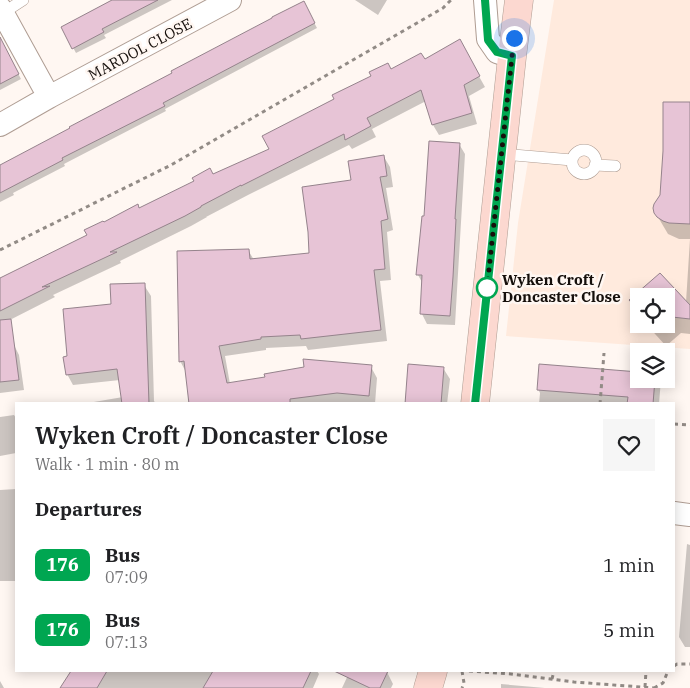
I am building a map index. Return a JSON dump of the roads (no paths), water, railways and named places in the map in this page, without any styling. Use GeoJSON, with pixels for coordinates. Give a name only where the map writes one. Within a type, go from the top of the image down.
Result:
{"type":"FeatureCollection","features":[{"type":"Feature","properties":{"kind":"street","name":"MARDOL CLOSE"},"geometry":{"type":"LineString","coordinates":[[0,125],[230,0]]}},
{"type":"Feature","properties":{"kind":"street"},"geometry":{"type":"LineString","coordinates":[[483,0],[488,40],[497,52],[512,56]]}},
{"type":"Feature","properties":{"kind":"street"},"geometry":{"type":"LineString","coordinates":[[475,402],[519,0]]}},
{"type":"Feature","properties":{"kind":"street"},"geometry":{"type":"LineString","coordinates":[[1,10],[49,97]]}},
{"type":"Feature","properties":{"kind":"street"},"geometry":{"type":"LineString","coordinates":[[675,513],[690,514]]}},
{"type":"Feature","properties":{"kind":"street"},"geometry":{"type":"LineString","coordinates":[[428,688],[433,672]]}},
{"type":"Feature","properties":{"kind":"lane"},"geometry":{"type":"LineString","coordinates":[[1,10],[23,0]]}},
{"type":"Feature","properties":{"kind":"lane"},"geometry":{"type":"LineString","coordinates":[[582,150],[592,154],[595,165],[591,171],[584,174],[574,168],[572,160],[576,153],[582,150]]}},
{"type":"Feature","properties":{"kind":"lane"},"geometry":{"type":"LineString","coordinates":[[502,154],[572,160]]}},
{"type":"Feature","properties":{"kind":"lane"},"geometry":{"type":"LineString","coordinates":[[595,165],[615,166]]}},
{"type":"Feature","properties":{"kind":"place","name":"Wyken Croft / Doncaster Close"},"geometry":{"type":"Point","coordinates":[487,288]}}]}
